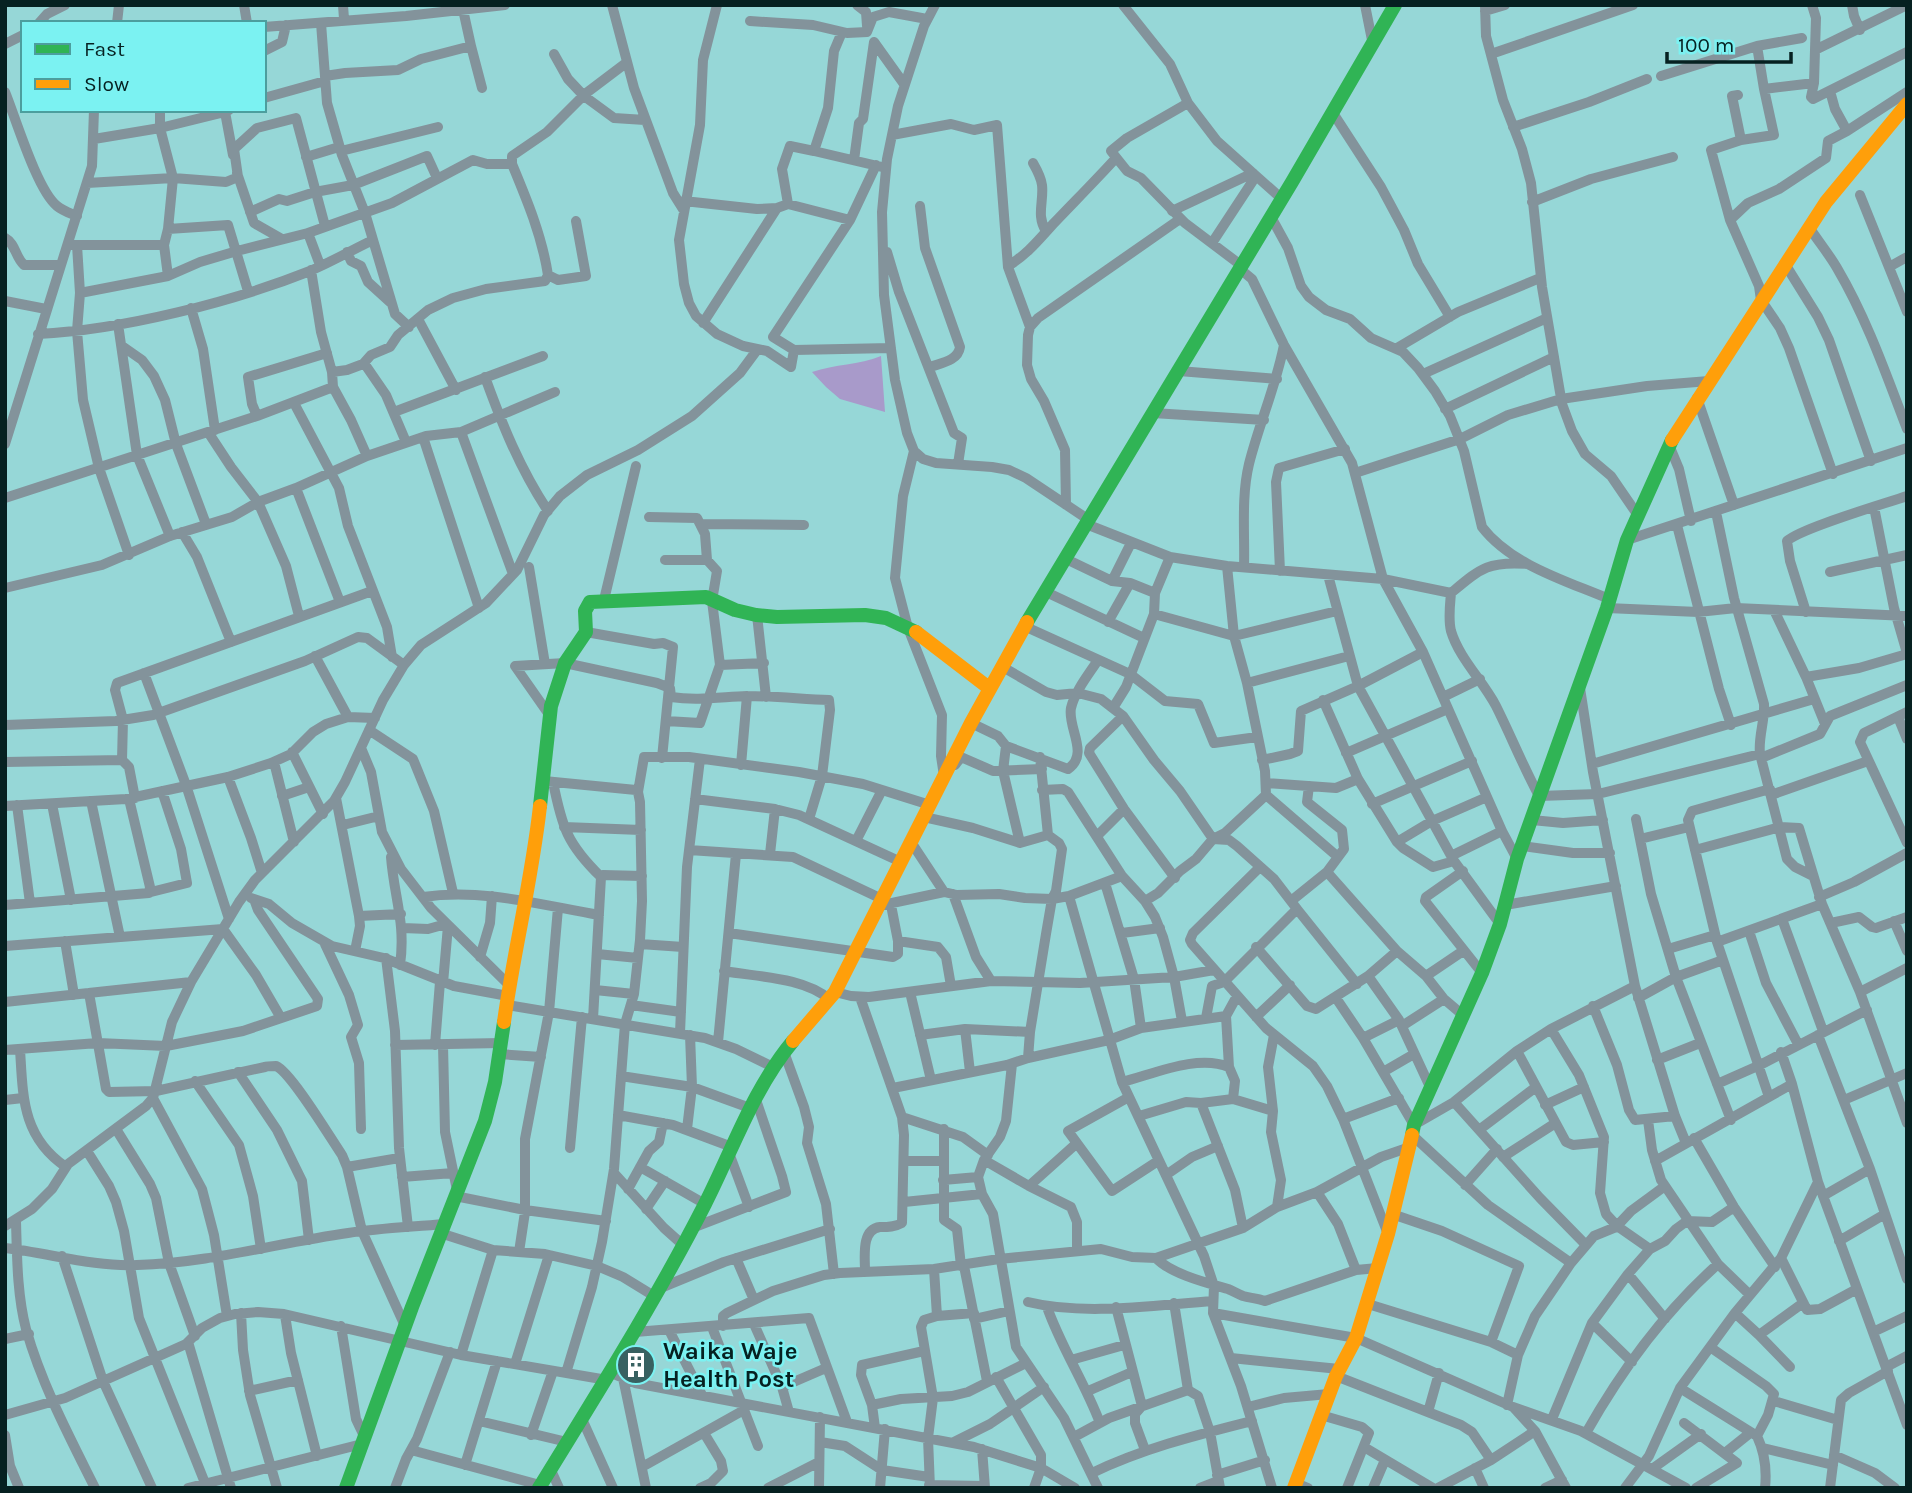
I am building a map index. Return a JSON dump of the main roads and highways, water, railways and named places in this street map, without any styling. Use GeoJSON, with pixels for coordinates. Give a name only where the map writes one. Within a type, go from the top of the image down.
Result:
{"type":"FeatureCollection","features":[{"type":"Feature","properties":{"kind":"place","name":"Waika Waje Health Post"},"geometry":{"type":"Point","coordinates":[636,1365]}}]}
